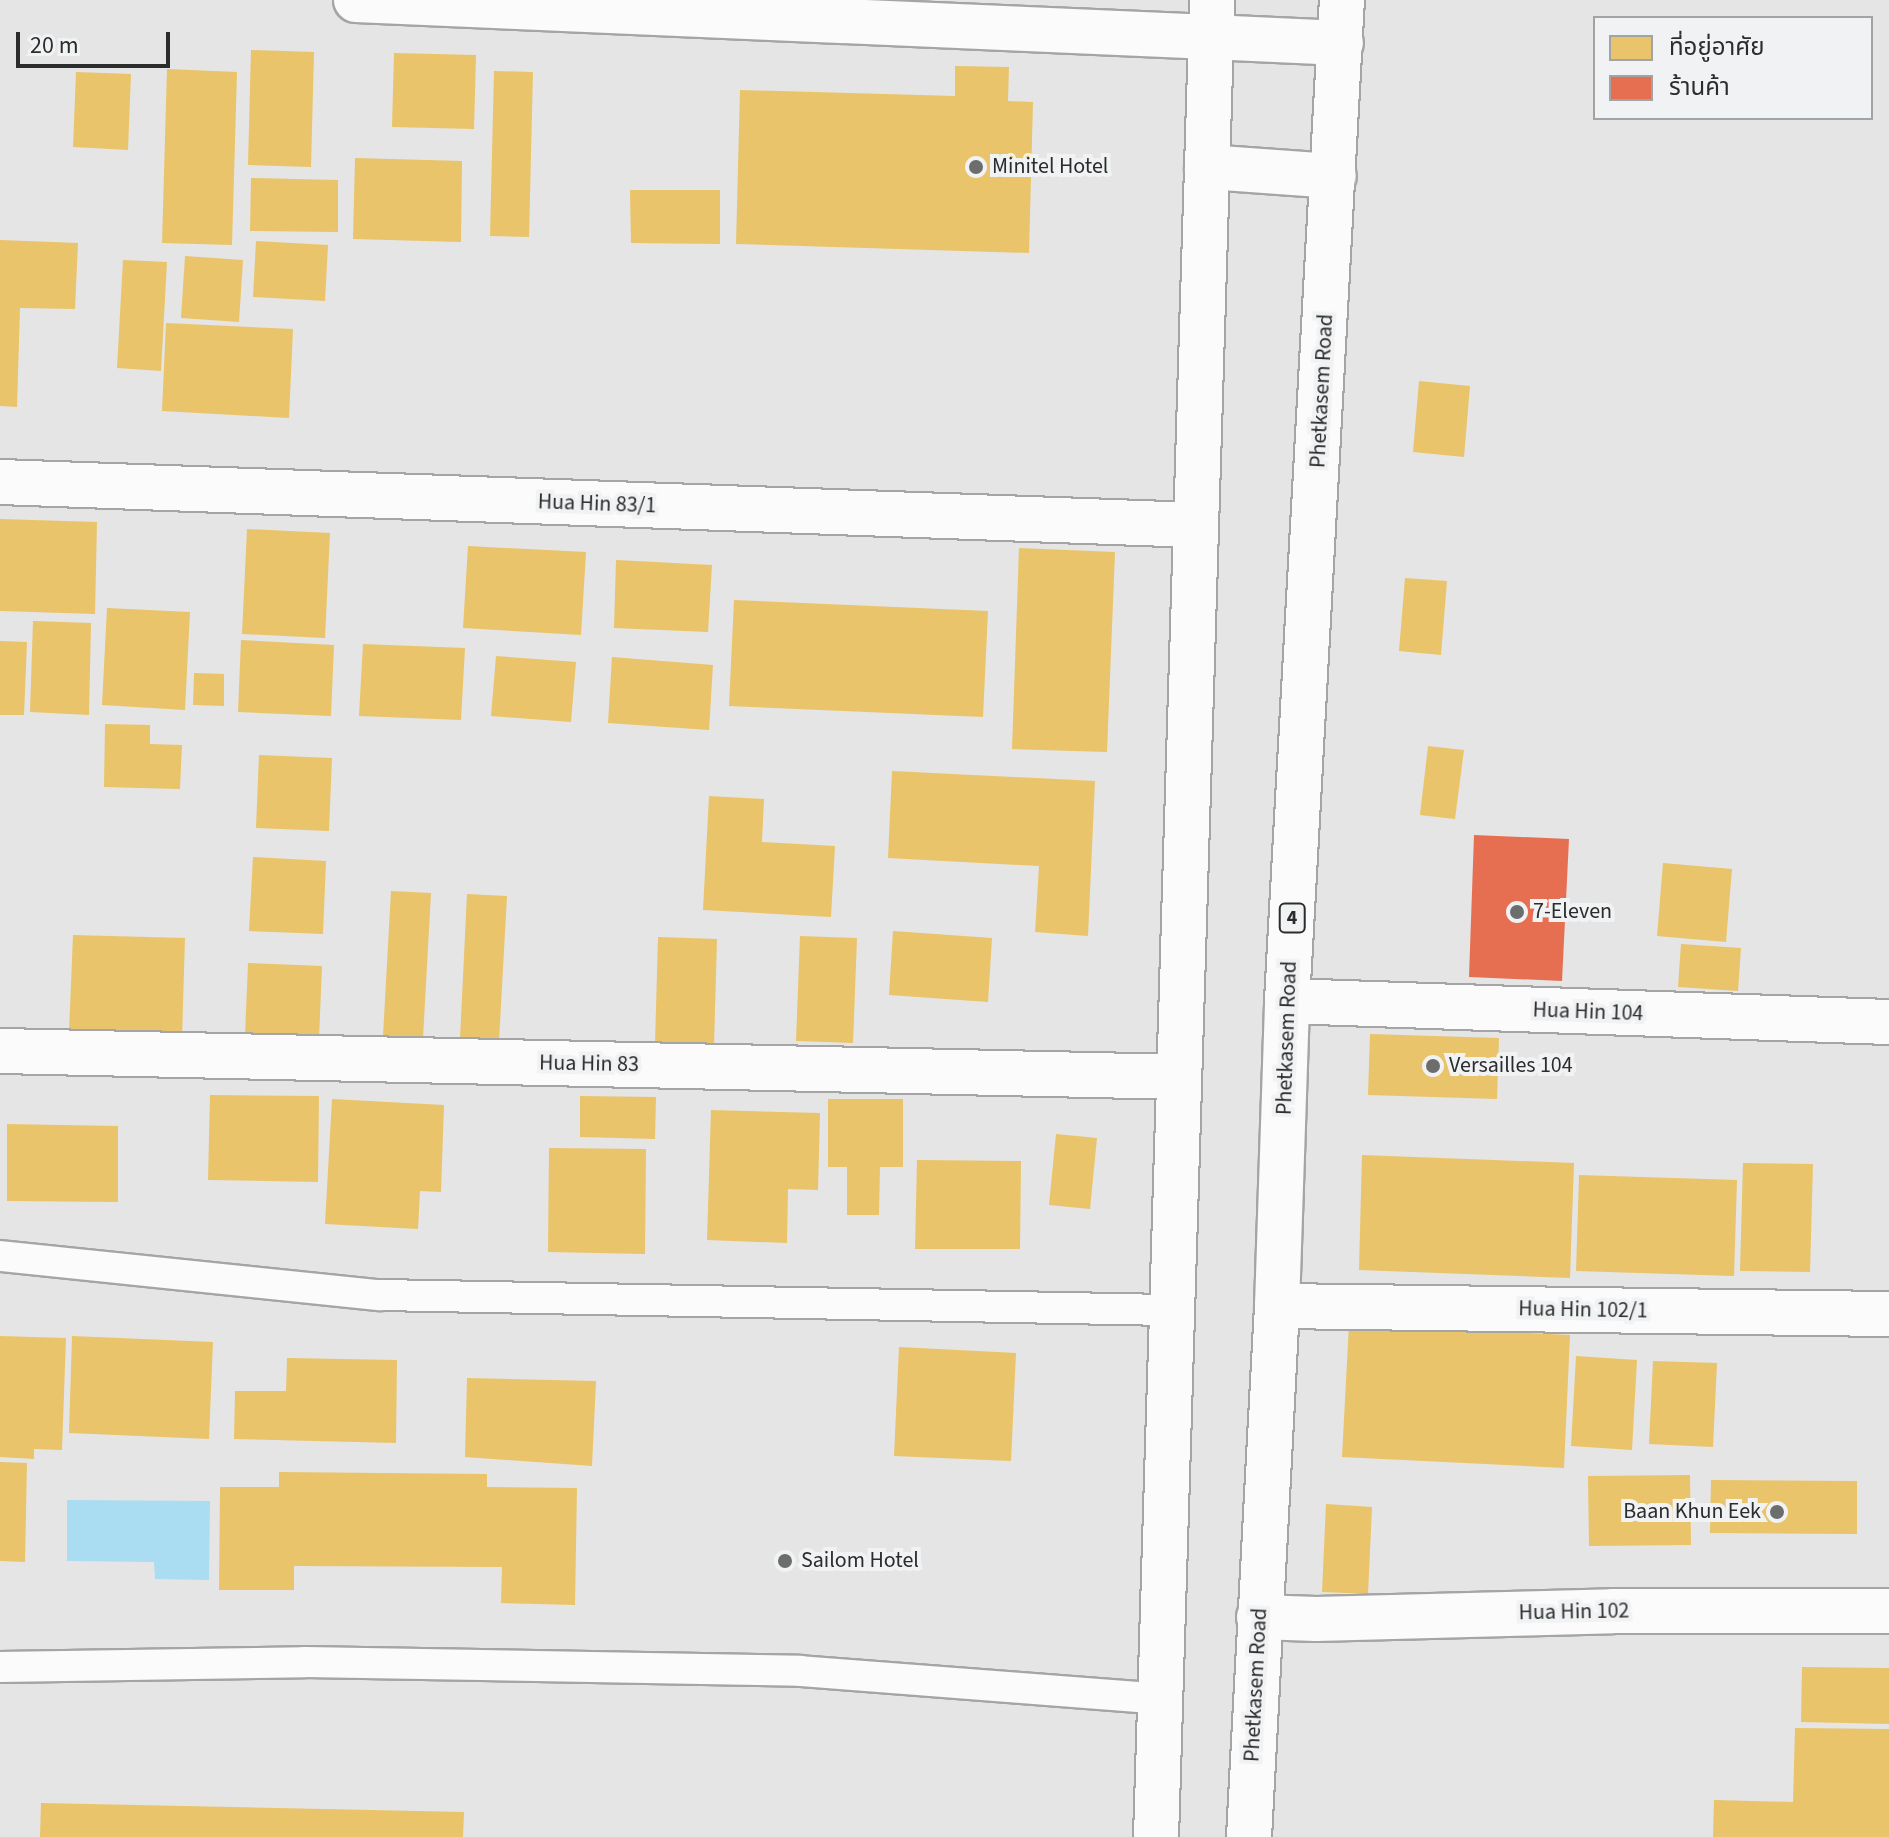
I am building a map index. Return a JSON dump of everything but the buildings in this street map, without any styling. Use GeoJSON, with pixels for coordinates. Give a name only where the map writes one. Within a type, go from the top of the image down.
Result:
{"type":"FeatureCollection","features":[{"type":"Feature","properties":{"kind":"street"},"geometry":{"type":"LineString","coordinates":[[356,0],[1211,18],[1341,43]]}},
{"type":"Feature","properties":{"kind":"street","name":"Phetkasem Road"},"geometry":{"type":"LineString","coordinates":[[1249,1837],[1277,1306],[1287,1001],[1342,0]]}},
{"type":"Feature","properties":{"kind":"street"},"geometry":{"type":"LineString","coordinates":[[1156,1837],[1211,18]]}},
{"type":"Feature","properties":{"kind":"street"},"geometry":{"type":"LineString","coordinates":[[1207,167],[1334,176]]}},
{"type":"Feature","properties":{"kind":"street","name":"Hua Hin 83/1"},"geometry":{"type":"LineString","coordinates":[[0,482],[1194,525]]}},
{"type":"Feature","properties":{"kind":"street","name":"Hua Hin 104"},"geometry":{"type":"LineString","coordinates":[[1287,1001],[1889,1022]]}},
{"type":"Feature","properties":{"kind":"street","name":"Hua Hin 83"},"geometry":{"type":"LineString","coordinates":[[0,1051],[1178,1077]]}},
{"type":"Feature","properties":{"kind":"street","name":"Hua Hin 102/1"},"geometry":{"type":"LineString","coordinates":[[1277,1306],[1889,1314]]}},
{"type":"Feature","properties":{"kind":"street","name":"Hua Hin 102"},"geometry":{"type":"LineString","coordinates":[[1259,1617],[1316,1619],[1613,1611],[1889,1611]]}},
{"type":"Feature","properties":{"kind":"lane"},"geometry":{"type":"LineString","coordinates":[[0,1256],[380,1295],[1170,1310]]}},
{"type":"Feature","properties":{"kind":"lane"},"geometry":{"type":"LineString","coordinates":[[0,1667],[305,1662],[800,1671],[1162,1699]]}},
{"type":"Feature","properties":{"kind":"water"},"geometry":{"type":"Polygon","coordinates":[[[67,1500],[210,1501],[209,1580],[155,1579],[154,1562],[67,1561],[67,1500]]]}},
{"type":"Feature","properties":{"kind":"place","name":"Minitel Hotel"},"geometry":{"type":"Point","coordinates":[976,167]}},
{"type":"Feature","properties":{"kind":"place","name":"7-Eleven"},"geometry":{"type":"Point","coordinates":[1517,912]}},
{"type":"Feature","properties":{"kind":"place","name":"Versailles 104"},"geometry":{"type":"Point","coordinates":[1433,1066]}},
{"type":"Feature","properties":{"kind":"place","name":"Baan Khun Eek"},"geometry":{"type":"Point","coordinates":[1777,1512]}},
{"type":"Feature","properties":{"kind":"place","name":"Sailom Hotel"},"geometry":{"type":"Point","coordinates":[785,1561]}}]}
